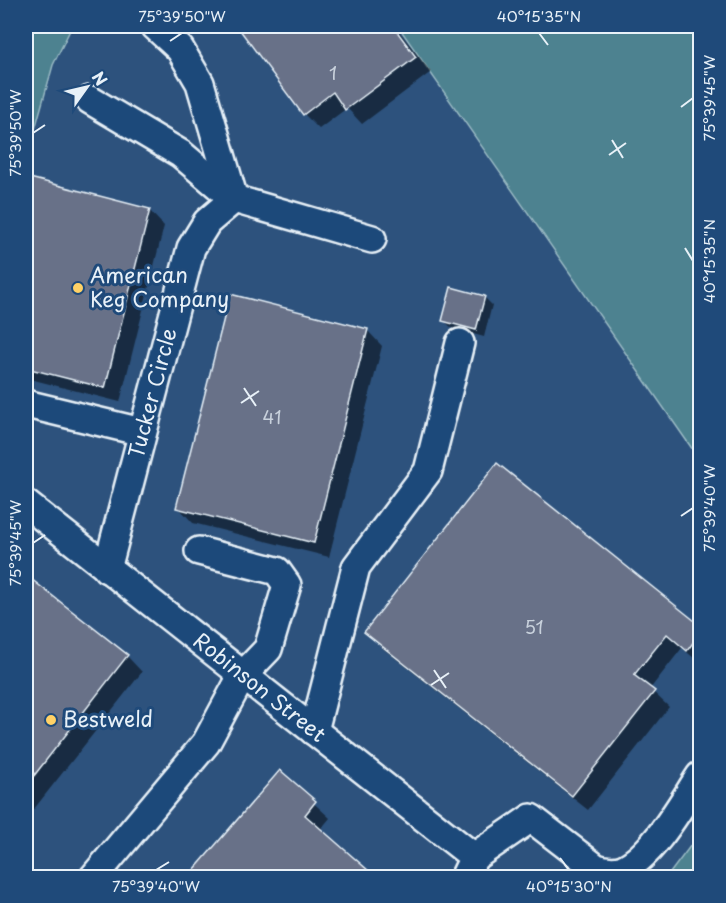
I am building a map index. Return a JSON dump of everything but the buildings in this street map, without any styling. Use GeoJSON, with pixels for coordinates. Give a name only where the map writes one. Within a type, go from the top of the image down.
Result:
{"type":"FeatureCollection","features":[{"type":"Feature","properties":{"kind":"street"},"geometry":{"type":"LineString","coordinates":[[155,26],[180,49],[200,83],[234,200]]}},
{"type":"Feature","properties":{"kind":"street"},"geometry":{"type":"LineString","coordinates":[[90,100],[181,154],[234,200],[372,239]]}},
{"type":"Feature","properties":{"kind":"street","name":"Tucker Circle"},"geometry":{"type":"LineString","coordinates":[[107,569],[191,248],[207,222],[234,200]]}},
{"type":"Feature","properties":{"kind":"street"},"geometry":{"type":"LineString","coordinates":[[314,731],[356,567],[428,471],[460,343]]}},
{"type":"Feature","properties":{"kind":"street"},"geometry":{"type":"LineString","coordinates":[[26,404],[142,432]]}},
{"type":"Feature","properties":{"kind":"street","name":"Robinson Street"},"geometry":{"type":"LineString","coordinates":[[26,504],[314,731],[469,867]]}},
{"type":"Feature","properties":{"kind":"street"},"geometry":{"type":"LineString","coordinates":[[93,878],[206,743],[242,676],[268,649],[287,585],[277,571],[199,551]]}},
{"type":"Feature","properties":{"kind":"street"},"geometry":{"type":"LineString","coordinates":[[469,867],[531,818],[596,868],[609,872],[622,869],[638,860],[650,848],[700,776]]}},
{"type":"Feature","properties":{"kind":"green space"},"geometry":{"type":"Polygon","coordinates":[[[26,26],[72,26],[53,65],[26,161],[26,26]]]}},
{"type":"Feature","properties":{"kind":"green space"},"geometry":{"type":"Polygon","coordinates":[[[398,26],[700,26],[700,460],[398,26]]]}},
{"type":"Feature","properties":{"kind":"green space"},"geometry":{"type":"Polygon","coordinates":[[[700,833],[700,877],[667,877],[700,833]]]}},
{"type":"Feature","properties":{"kind":"place","name":"American Keg Company"},"geometry":{"type":"Point","coordinates":[78,288]}},
{"type":"Feature","properties":{"kind":"place","name":"Bestweld"},"geometry":{"type":"Point","coordinates":[51,720]}}]}
